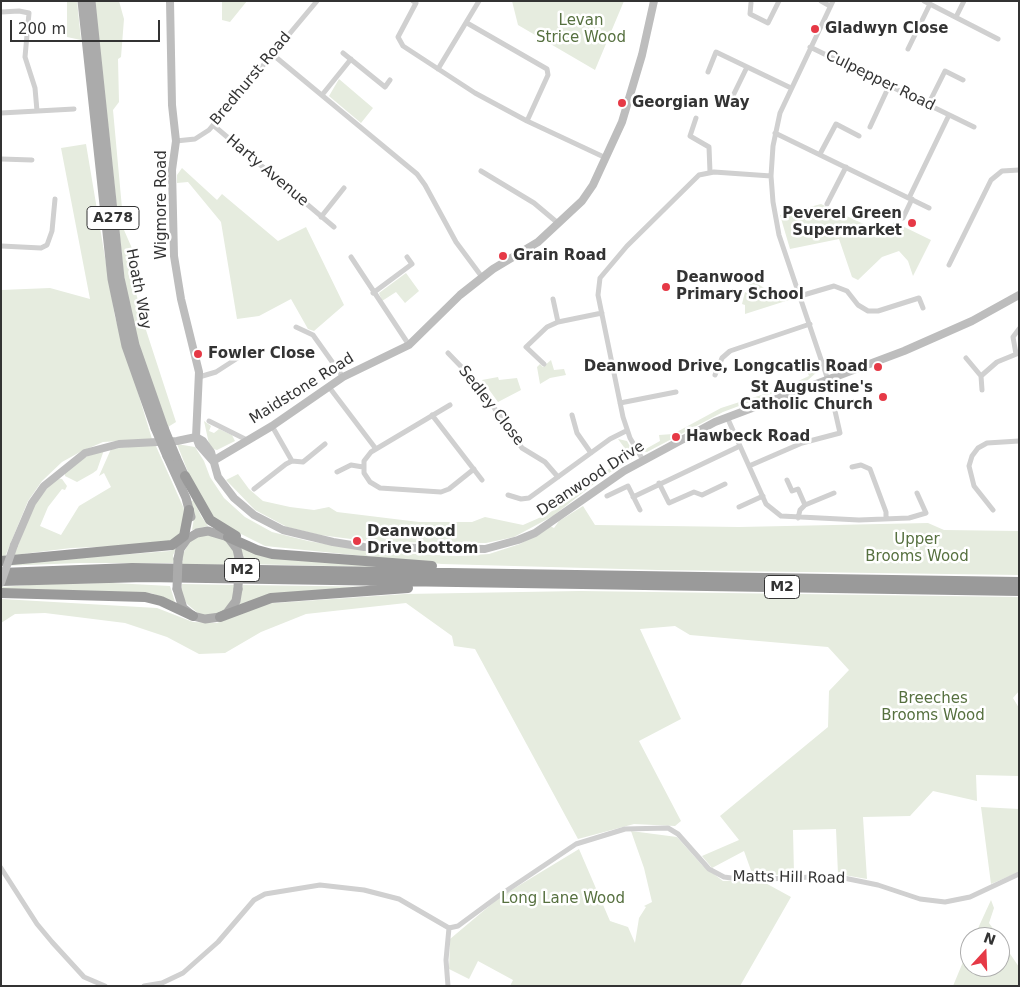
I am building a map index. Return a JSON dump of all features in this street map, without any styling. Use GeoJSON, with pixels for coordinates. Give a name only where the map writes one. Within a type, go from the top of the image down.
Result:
{"type":"FeatureCollection","features":[{"type":"Feature","properties":{"kind":"highway","name":"M2"},"geometry":{"type":"LineString","coordinates":[[185,476],[214,524],[257,546],[294,556]]}},
{"type":"Feature","properties":{"kind":"highway"},"geometry":{"type":"LineString","coordinates":[[1,561],[157,548],[172,545],[180,541],[187,529],[189,510]]}},
{"type":"Feature","properties":{"kind":"highway","name":"M2"},"geometry":{"type":"LineString","coordinates":[[224,535],[257,550],[294,556],[455,567],[482,574]]}},
{"type":"Feature","properties":{"kind":"highway"},"geometry":{"type":"LineString","coordinates":[[157,548],[167,549],[185,541]]}},
{"type":"Feature","properties":{"kind":"highway","name":"M2"},"geometry":{"type":"LineString","coordinates":[[1,573],[132,568],[1019,582]]}},
{"type":"Feature","properties":{"kind":"highway","name":"M2"},"geometry":{"type":"LineString","coordinates":[[1,582],[145,577],[1019,591]]}},
{"type":"Feature","properties":{"kind":"highway","name":"M2"},"geometry":{"type":"LineString","coordinates":[[220,617],[271,598],[446,586],[461,582]]}},
{"type":"Feature","properties":{"kind":"highway"},"geometry":{"type":"LineString","coordinates":[[1,593],[145,597],[161,600],[193,616]]}},
{"type":"Feature","properties":{"kind":"main road","name":"Hoath Way"},"geometry":{"type":"LineString","coordinates":[[82,1],[112,279],[126,346],[172,456],[189,510],[191,523],[185,541]]}},
{"type":"Feature","properties":{"kind":"main road","name":"Hoath Way"},"geometry":{"type":"LineString","coordinates":[[91,1],[120,278],[137,352],[160,428]]}},
{"type":"Feature","properties":{"kind":"main road","name":"Hoath Way"},"geometry":{"type":"LineString","coordinates":[[172,456],[185,476],[206,520],[224,535]]}},
{"type":"Feature","properties":{"kind":"main road"},"geometry":{"type":"LineString","coordinates":[[202,532],[224,535],[237,548],[239,558],[238,589],[233,606],[220,617],[205,619],[193,616],[181,605],[177,590],[178,559],[185,541],[202,532]]}},
{"type":"Feature","properties":{"kind":"street","name":"Wigmore Road"},"geometry":{"type":"LineString","coordinates":[[170,1],[172,105],[176,141],[172,170],[174,256],[199,377],[196,437]]}},
{"type":"Feature","properties":{"kind":"street","name":"Bredhurst Road"},"geometry":{"type":"LineString","coordinates":[[176,141],[195,139],[213,125],[317,1]]}},
{"type":"Feature","properties":{"kind":"street"},"geometry":{"type":"LineString","coordinates":[[438,69],[479,1]]}},
{"type":"Feature","properties":{"kind":"street","name":"Maidstone Road"},"geometry":{"type":"LineString","coordinates":[[213,461],[272,426],[343,377],[409,345],[449,304],[482,277],[538,242],[585,198],[606,158],[629,101],[654,1]]}},
{"type":"Feature","properties":{"kind":"street"},"geometry":{"type":"LineString","coordinates":[[751,3],[750,14],[768,24],[779,1]]}},
{"type":"Feature","properties":{"kind":"street"},"geometry":{"type":"LineString","coordinates":[[821,1],[831,4],[790,88],[775,133],[771,176],[776,220],[828,380]]}},
{"type":"Feature","properties":{"kind":"street"},"geometry":{"type":"LineString","coordinates":[[956,17],[964,1]]}},
{"type":"Feature","properties":{"kind":"street"},"geometry":{"type":"LineString","coordinates":[[416,2],[400,30],[399,42],[475,93],[527,121],[606,158]]}},
{"type":"Feature","properties":{"kind":"street"},"geometry":{"type":"LineString","coordinates":[[908,49],[927,2],[998,39]]}},
{"type":"Feature","properties":{"kind":"street"},"geometry":{"type":"LineString","coordinates":[[1,12],[19,11],[29,13],[25,57],[35,88],[37,111]]}},
{"type":"Feature","properties":{"kind":"street"},"geometry":{"type":"LineString","coordinates":[[467,23],[547,69],[548,75],[527,121]]}},
{"type":"Feature","properties":{"kind":"street","name":"Culpepper Road"},"geometry":{"type":"LineString","coordinates":[[810,47],[974,127]]}},
{"type":"Feature","properties":{"kind":"street"},"geometry":{"type":"LineString","coordinates":[[708,72],[716,52],[790,88]]}},
{"type":"Feature","properties":{"kind":"street"},"geometry":{"type":"LineString","coordinates":[[344,53],[385,86],[390,80]]}},
{"type":"Feature","properties":{"kind":"street"},"geometry":{"type":"LineString","coordinates":[[272,54],[416,174],[425,185],[456,242],[482,277]]}},
{"type":"Feature","properties":{"kind":"street"},"geometry":{"type":"LineString","coordinates":[[322,95],[351,59]]}},
{"type":"Feature","properties":{"kind":"street"},"geometry":{"type":"LineString","coordinates":[[728,106],[747,67]]}},
{"type":"Feature","properties":{"kind":"street"},"geometry":{"type":"LineString","coordinates":[[928,105],[944,71],[963,80]]}},
{"type":"Feature","properties":{"kind":"street"},"geometry":{"type":"LineString","coordinates":[[870,127],[889,86]]}},
{"type":"Feature","properties":{"kind":"street"},"geometry":{"type":"LineString","coordinates":[[1,113],[74,109]]}},
{"type":"Feature","properties":{"kind":"street","name":"Culpepper Road"},"geometry":{"type":"LineString","coordinates":[[903,218],[910,198],[949,115]]}},
{"type":"Feature","properties":{"kind":"street"},"geometry":{"type":"LineString","coordinates":[[696,118],[690,136],[709,147],[710,172]]}},
{"type":"Feature","properties":{"kind":"street"},"geometry":{"type":"LineString","coordinates":[[820,154],[836,124],[859,136]]}},
{"type":"Feature","properties":{"kind":"street","name":"Harty Avenue"},"geometry":{"type":"LineString","coordinates":[[213,125],[334,227]]}},
{"type":"Feature","properties":{"kind":"street"},"geometry":{"type":"LineString","coordinates":[[775,133],[930,208]]}},
{"type":"Feature","properties":{"kind":"street"},"geometry":{"type":"LineString","coordinates":[[1,159],[32,160]]}},
{"type":"Feature","properties":{"kind":"street"},"geometry":{"type":"LineString","coordinates":[[828,204],[846,167]]}},
{"type":"Feature","properties":{"kind":"street"},"geometry":{"type":"LineString","coordinates":[[949,265],[991,180],[1002,171],[1019,170]]}},
{"type":"Feature","properties":{"kind":"street"},"geometry":{"type":"LineString","coordinates":[[481,171],[534,203],[559,224]]}},
{"type":"Feature","properties":{"kind":"street"},"geometry":{"type":"LineString","coordinates":[[643,460],[626,431],[597,289],[602,274],[689,183],[702,174],[710,172],[771,176]]}},
{"type":"Feature","properties":{"kind":"street","name":"Harty Avenue"},"geometry":{"type":"LineString","coordinates":[[321,216],[344,188]]}},
{"type":"Feature","properties":{"kind":"street"},"geometry":{"type":"LineString","coordinates":[[1,246],[41,248],[47,245],[52,227],[55,199]]}},
{"type":"Feature","properties":{"kind":"street"},"geometry":{"type":"LineString","coordinates":[[351,257],[409,345]]}},
{"type":"Feature","properties":{"kind":"street"},"geometry":{"type":"LineString","coordinates":[[373,293],[412,264],[407,257]]}},
{"type":"Feature","properties":{"kind":"street"},"geometry":{"type":"LineString","coordinates":[[800,296],[834,286],[847,291],[858,305],[868,311],[878,311],[919,298],[922,308]]}},
{"type":"Feature","properties":{"kind":"street","name":"Deanwood Drive"},"geometry":{"type":"LineString","coordinates":[[196,437],[203,441],[211,452],[221,482],[234,498],[254,515],[283,530],[354,545],[460,550],[485,549],[518,540],[534,532],[602,485],[643,460],[727,417],[933,339],[1019,295]]}},
{"type":"Feature","properties":{"kind":"street"},"geometry":{"type":"LineString","coordinates":[[553,299],[558,322]]}},
{"type":"Feature","properties":{"kind":"street"},"geometry":{"type":"LineString","coordinates":[[544,364],[526,347],[547,327],[558,322],[602,313]]}},
{"type":"Feature","properties":{"kind":"street"},"geometry":{"type":"LineString","coordinates":[[715,375],[721,360],[730,351],[810,324]]}},
{"type":"Feature","properties":{"kind":"street"},"geometry":{"type":"LineString","coordinates":[[296,327],[313,335],[343,377]]}},
{"type":"Feature","properties":{"kind":"street"},"geometry":{"type":"LineString","coordinates":[[980,376],[997,362],[1017,353],[1013,337],[1019,329]]}},
{"type":"Feature","properties":{"kind":"street"},"geometry":{"type":"LineString","coordinates":[[199,377],[216,372],[250,350]]}},
{"type":"Feature","properties":{"kind":"street","name":"Sedley Close"},"geometry":{"type":"LineString","coordinates":[[448,353],[477,383],[522,448],[541,459],[558,477]]}},
{"type":"Feature","properties":{"kind":"street"},"geometry":{"type":"LineString","coordinates":[[966,358],[980,376],[982,390]]}},
{"type":"Feature","properties":{"kind":"street"},"geometry":{"type":"LineString","coordinates":[[329,386],[376,449]]}},
{"type":"Feature","properties":{"kind":"street"},"geometry":{"type":"LineString","coordinates":[[620,403],[676,392]]}},
{"type":"Feature","properties":{"kind":"street"},"geometry":{"type":"LineString","coordinates":[[450,405],[376,449],[366,457],[363,467],[367,479],[376,486],[438,492],[449,489],[474,469]]}},
{"type":"Feature","properties":{"kind":"street"},"geometry":{"type":"LineString","coordinates":[[749,466],[802,443],[840,433],[834,411]]}},
{"type":"Feature","properties":{"kind":"street"},"geometry":{"type":"LineString","coordinates":[[432,415],[482,480]]}},
{"type":"Feature","properties":{"kind":"street"},"geometry":{"type":"LineString","coordinates":[[572,416],[576,433],[591,453]]}},
{"type":"Feature","properties":{"kind":"street"},"geometry":{"type":"LineString","coordinates":[[727,417],[763,496],[773,512],[784,517],[908,518],[926,513],[917,493]]}},
{"type":"Feature","properties":{"kind":"street","name":"Maidstone Road"},"geometry":{"type":"LineString","coordinates":[[209,421],[247,440]]}},
{"type":"Feature","properties":{"kind":"street"},"geometry":{"type":"LineString","coordinates":[[212,430],[215,424]]}},
{"type":"Feature","properties":{"kind":"street"},"geometry":{"type":"LineString","coordinates":[[272,426],[292,461]]}},
{"type":"Feature","properties":{"kind":"street"},"geometry":{"type":"LineString","coordinates":[[508,495],[527,499],[591,453],[626,431]]}},
{"type":"Feature","properties":{"kind":"street"},"geometry":{"type":"LineString","coordinates":[[1,582],[14,545],[32,504],[44,486],[58,472],[85,453],[119,444],[177,441],[196,437]]}},
{"type":"Feature","properties":{"kind":"street"},"geometry":{"type":"LineString","coordinates":[[993,510],[974,486],[969,466],[972,456],[982,445],[1019,441]]}},
{"type":"Feature","properties":{"kind":"street"},"geometry":{"type":"LineString","coordinates":[[254,489],[292,461],[303,462],[325,444]]}},
{"type":"Feature","properties":{"kind":"street"},"geometry":{"type":"LineString","coordinates":[[633,497],[740,446]]}},
{"type":"Feature","properties":{"kind":"street"},"geometry":{"type":"LineString","coordinates":[[852,467],[861,464],[870,469],[886,512],[886,519]]}},
{"type":"Feature","properties":{"kind":"street"},"geometry":{"type":"LineString","coordinates":[[336,472],[351,465],[363,467]]}},
{"type":"Feature","properties":{"kind":"street"},"geometry":{"type":"LineString","coordinates":[[787,480],[792,491],[798,489],[804,505]]}},
{"type":"Feature","properties":{"kind":"street"},"geometry":{"type":"LineString","coordinates":[[659,483],[669,503],[694,492],[702,495],[725,484]]}},
{"type":"Feature","properties":{"kind":"street"},"geometry":{"type":"LineString","coordinates":[[607,496],[628,486],[640,510]]}},
{"type":"Feature","properties":{"kind":"street"},"geometry":{"type":"LineString","coordinates":[[798,518],[800,510],[804,505],[834,493]]}},
{"type":"Feature","properties":{"kind":"street"},"geometry":{"type":"LineString","coordinates":[[739,507],[763,496]]}},
{"type":"Feature","properties":{"kind":"street","name":"Matts Hill Road"},"geometry":{"type":"LineString","coordinates":[[449,928],[458,926],[576,844],[625,829],[668,828],[678,834],[709,870],[724,877],[746,880],[834,876],[878,885],[920,899],[945,902],[970,897],[1019,874]]}},
{"type":"Feature","properties":{"kind":"street"},"geometry":{"type":"LineString","coordinates":[[1,868],[37,924],[52,942],[84,977],[105,986]]}},
{"type":"Feature","properties":{"kind":"street"},"geometry":{"type":"LineString","coordinates":[[144,986],[162,983],[183,973],[218,942],[254,900],[265,894],[320,885],[364,890],[399,899],[449,928],[446,960],[448,986]]}},
{"type":"Feature","properties":{"kind":"green space"},"geometry":{"type":"Polygon","coordinates":[[[67,1],[77,1],[81,40],[67,37],[67,1]]]}},
{"type":"Feature","properties":{"kind":"green space"},"geometry":{"type":"Polygon","coordinates":[[[95,1],[119,1],[124,19],[121,57],[118,59],[119,102],[113,110],[124,230],[134,253],[136,293],[146,330],[176,422],[168,427],[132,320],[124,276],[95,1]]]}},
{"type":"Feature","properties":{"kind":"green space"},"geometry":{"type":"Polygon","coordinates":[[[222,1],[247,1],[230,22],[222,20],[222,1]]]}},
{"type":"Feature","properties":{"kind":"green space","name":"Levan Strice Wood"},"geometry":{"type":"Polygon","coordinates":[[[512,1],[624,1],[595,70],[518,25],[512,1]]]}},
{"type":"Feature","properties":{"kind":"green space"},"geometry":{"type":"Polygon","coordinates":[[[339,79],[373,108],[361,123],[329,96],[339,79]]]}},
{"type":"Feature","properties":{"kind":"green space"},"geometry":{"type":"Polygon","coordinates":[[[86,144],[115,317],[152,439],[103,442],[62,462],[42,481],[28,501],[2,564],[170,551],[177,548],[173,555],[174,563],[80,563],[1,566],[1,290],[50,288],[90,299],[61,148],[86,144]]]}},
{"type":"Feature","properties":{"kind":"green space"},"geometry":{"type":"Polygon","coordinates":[[[182,168],[217,200],[222,194],[278,241],[306,227],[344,305],[314,331],[308,329],[291,299],[259,316],[237,319],[221,222],[188,182],[177,183],[177,175],[182,168]]]}},
{"type":"Feature","properties":{"kind":"green space"},"geometry":{"type":"Polygon","coordinates":[[[821,204],[885,234],[894,222],[931,240],[913,276],[908,261],[899,251],[882,257],[858,280],[852,277],[839,239],[790,249],[780,215],[821,204]]]}},
{"type":"Feature","properties":{"kind":"green space"},"geometry":{"type":"Polygon","coordinates":[[[406,273],[419,291],[405,303],[396,292],[382,301],[379,293],[406,273]]]}},
{"type":"Feature","properties":{"kind":"green space"},"geometry":{"type":"Polygon","coordinates":[[[750,279],[772,293],[785,298],[791,296],[792,299],[745,314],[745,305],[742,304],[745,292],[755,297],[762,290],[748,284],[750,279]]]}},
{"type":"Feature","properties":{"kind":"green space"},"geometry":{"type":"Polygon","coordinates":[[[551,360],[554,370],[564,369],[566,375],[550,378],[540,384],[537,367],[540,364],[543,367],[551,360]]]}},
{"type":"Feature","properties":{"kind":"green space"},"geometry":{"type":"Polygon","coordinates":[[[817,362],[817,372],[808,380],[723,412],[647,452],[642,451],[660,441],[659,435],[673,434],[721,408],[783,388],[809,376],[805,366],[817,362]]]}},
{"type":"Feature","properties":{"kind":"green space"},"geometry":{"type":"Polygon","coordinates":[[[498,377],[499,380],[517,378],[521,390],[498,402],[482,380],[498,377]]]}},
{"type":"Feature","properties":{"kind":"green space"},"geometry":{"type":"Polygon","coordinates":[[[204,421],[211,426],[209,431],[214,433],[219,429],[232,435],[235,441],[217,450],[213,449],[209,444],[204,421]]]}},
{"type":"Feature","properties":{"kind":"green space"},"geometry":{"type":"Polygon","coordinates":[[[618,439],[627,441],[634,454],[632,459],[604,476],[553,516],[514,537],[486,543],[374,542],[320,535],[287,527],[255,510],[226,480],[238,474],[249,489],[263,501],[290,507],[314,510],[329,507],[337,512],[419,522],[472,522],[485,517],[523,525],[548,514],[629,454],[618,439]]]}},
{"type":"Feature","properties":{"kind":"green space"},"geometry":{"type":"Polygon","coordinates":[[[155,444],[185,511],[185,529],[170,544],[71,548],[14,555],[34,505],[53,481],[57,478],[62,479],[67,486],[65,490],[62,489],[48,507],[40,526],[61,535],[79,506],[111,487],[104,473],[99,476],[111,449],[155,444]]]}},
{"type":"Feature","properties":{"kind":"green space","name":"Upper Brooms Wood"},"geometry":{"type":"Polygon","coordinates":[[[177,444],[195,447],[204,461],[210,477],[224,498],[245,517],[272,532],[308,541],[372,552],[458,556],[489,554],[520,544],[550,526],[554,528],[559,521],[583,506],[595,525],[739,527],[928,523],[944,530],[1019,531],[1019,575],[658,570],[442,564],[265,546],[213,520],[188,472],[177,444]]]}},
{"type":"Feature","properties":{"kind":"green space"},"geometry":{"type":"Polygon","coordinates":[[[104,450],[97,470],[93,473],[77,482],[65,476],[65,471],[85,457],[104,450]]]}},
{"type":"Feature","properties":{"kind":"green space"},"geometry":{"type":"Polygon","coordinates":[[[194,500],[208,526],[192,530],[194,518],[191,501],[194,500]]]}},
{"type":"Feature","properties":{"kind":"green space"},"geometry":{"type":"Polygon","coordinates":[[[209,534],[224,538],[234,551],[236,565],[182,564],[183,554],[190,541],[195,537],[209,534]]]}},
{"type":"Feature","properties":{"kind":"green space"},"geometry":{"type":"Polygon","coordinates":[[[239,543],[254,550],[376,567],[243,564],[239,543]]]}},
{"type":"Feature","properties":{"kind":"green space"},"geometry":{"type":"Polygon","coordinates":[[[113,583],[170,586],[175,602],[151,593],[1,589],[1,587],[44,584],[113,583]]]}},
{"type":"Feature","properties":{"kind":"green space"},"geometry":{"type":"Polygon","coordinates":[[[182,584],[235,585],[233,600],[221,613],[209,616],[199,614],[187,604],[182,596],[182,584]]]}},
{"type":"Feature","properties":{"kind":"green space"},"geometry":{"type":"Polygon","coordinates":[[[243,585],[388,587],[295,593],[238,608],[243,585]]]}},
{"type":"Feature","properties":{"kind":"green space","name":"Breeches Brooms Wood"},"geometry":{"type":"Polygon","coordinates":[[[580,591],[1019,597],[1019,691],[1013,698],[1019,708],[1019,776],[976,775],[977,801],[933,791],[910,816],[863,817],[867,879],[838,874],[836,829],[793,830],[794,874],[753,876],[744,851],[712,868],[702,856],[739,840],[720,816],[828,727],[829,691],[849,670],[828,647],[690,635],[675,626],[640,629],[681,719],[639,741],[681,821],[675,826],[634,824],[578,839],[475,649],[454,646],[452,636],[406,603],[306,614],[261,632],[225,653],[199,654],[167,637],[125,623],[45,613],[15,614],[1,623],[2,599],[157,608],[193,622],[217,623],[260,604],[405,594],[580,591]]]}},
{"type":"Feature","properties":{"kind":"green space"},"geometry":{"type":"Polygon","coordinates":[[[981,807],[1019,809],[1019,872],[991,884],[981,807]]]}},
{"type":"Feature","properties":{"kind":"green space","name":"Long Lane Wood"},"geometry":{"type":"Polygon","coordinates":[[[631,831],[677,837],[702,865],[723,881],[760,880],[791,897],[740,986],[510,986],[513,980],[478,961],[469,979],[449,969],[450,939],[500,897],[579,849],[610,921],[628,927],[635,943],[639,918],[646,907],[644,906],[652,902],[644,868],[631,831]]]}},
{"type":"Feature","properties":{"kind":"green space"},"geometry":{"type":"Polygon","coordinates":[[[991,900],[994,908],[989,923],[992,927],[979,927],[991,900]]]}},
{"type":"Feature","properties":{"kind":"green space"},"geometry":{"type":"Polygon","coordinates":[[[1010,954],[1019,967],[1019,986],[953,986],[960,969],[960,977],[1010,977],[1010,954]]]}},
{"type":"Feature","properties":{"kind":"place","name":"Gladwyn Close"},"geometry":{"type":"Point","coordinates":[815,29]}},
{"type":"Feature","properties":{"kind":"place","name":"Georgian Way"},"geometry":{"type":"Point","coordinates":[622,103]}},
{"type":"Feature","properties":{"kind":"place","name":"Peverel Green Supermarket"},"geometry":{"type":"Point","coordinates":[912,223]}},
{"type":"Feature","properties":{"kind":"place","name":"Grain Road"},"geometry":{"type":"Point","coordinates":[503,256]}},
{"type":"Feature","properties":{"kind":"place","name":"Deanwood Primary School"},"geometry":{"type":"Point","coordinates":[666,287]}},
{"type":"Feature","properties":{"kind":"place","name":"Fowler Close"},"geometry":{"type":"Point","coordinates":[198,354]}},
{"type":"Feature","properties":{"kind":"place","name":"Deanwood Drive, Longcatlis Road"},"geometry":{"type":"Point","coordinates":[878,367]}},
{"type":"Feature","properties":{"kind":"place","name":"St Augustine's Catholic Church"},"geometry":{"type":"Point","coordinates":[883,397]}},
{"type":"Feature","properties":{"kind":"place","name":"Hawbeck Road"},"geometry":{"type":"Point","coordinates":[676,437]}},
{"type":"Feature","properties":{"kind":"place","name":"Deanwood Drive bottom"},"geometry":{"type":"Point","coordinates":[357,541]}}]}
